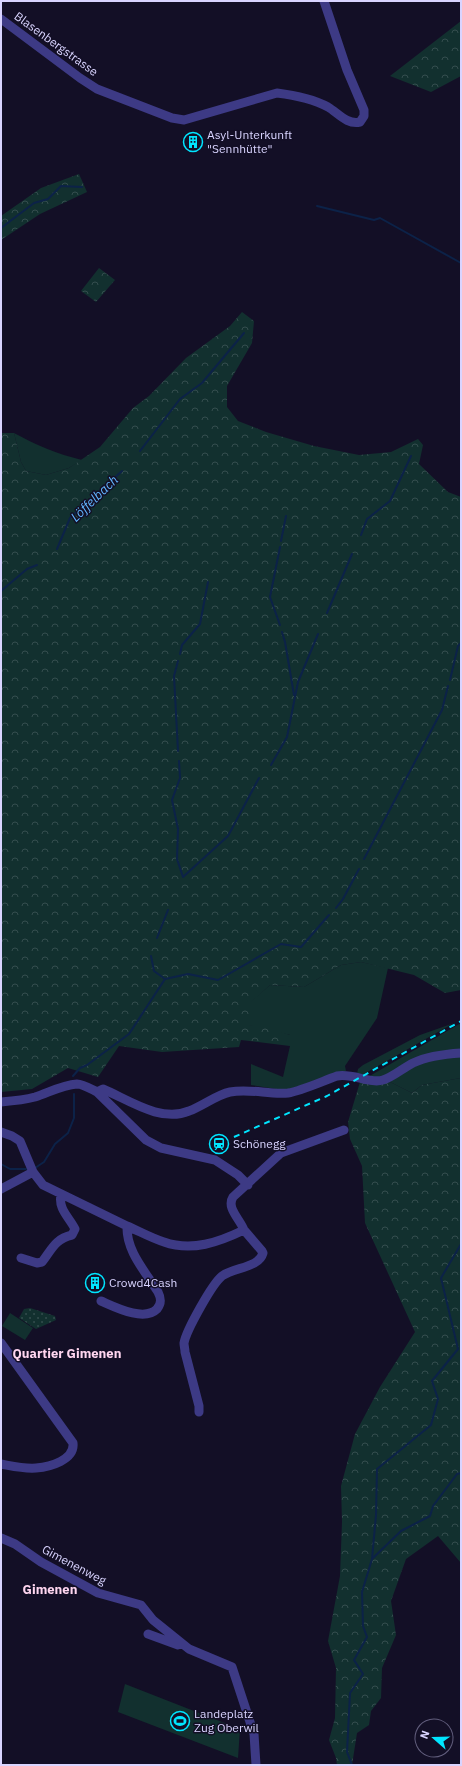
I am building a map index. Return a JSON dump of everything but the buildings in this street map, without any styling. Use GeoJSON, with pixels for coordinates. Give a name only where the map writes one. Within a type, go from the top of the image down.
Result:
{"type":"FeatureCollection","features":[{"type":"Feature","properties":{"kind":"street","name":"Blasenbergstrasse"},"geometry":{"type":"LineString","coordinates":[[1,19],[97,89],[172,118],[184,120],[277,93],[289,94],[327,106],[348,121],[355,123],[360,122],[364,116],[364,110],[347,70],[324,1]]}},
{"type":"Feature","properties":{"kind":"street"},"geometry":{"type":"LineString","coordinates":[[97,1092],[103,1089],[149,1110],[166,1114],[178,1114],[189,1112],[229,1092],[252,1090],[290,1093],[344,1074],[367,1079],[382,1080],[414,1063],[444,1054],[461,1053]]}},
{"type":"Feature","properties":{"kind":"street"},"geometry":{"type":"LineString","coordinates":[[1,1102],[24,1099],[66,1086],[78,1084],[97,1092],[146,1140],[161,1148],[215,1160],[238,1174],[248,1185]]}},
{"type":"Feature","properties":{"kind":"street"},"geometry":{"type":"LineString","coordinates":[[199,1412],[200,1406],[185,1352],[184,1343],[198,1314],[217,1281],[227,1273],[254,1264],[261,1259],[263,1253],[244,1230],[232,1208],[231,1201],[233,1197],[282,1153],[344,1130]]}},
{"type":"Feature","properties":{"kind":"street"},"geometry":{"type":"LineString","coordinates":[[1,1132],[20,1141],[33,1172],[43,1185],[61,1195],[164,1243],[204,1246],[244,1230]]}},
{"type":"Feature","properties":{"kind":"street"},"geometry":{"type":"LineString","coordinates":[[1,1189],[33,1172]]}},
{"type":"Feature","properties":{"kind":"street"},"geometry":{"type":"LineString","coordinates":[[21,1258],[37,1263],[42,1262],[57,1242],[63,1237],[72,1235],[75,1229],[63,1212],[60,1202],[61,1195]]}},
{"type":"Feature","properties":{"kind":"street"},"geometry":{"type":"LineString","coordinates":[[101,1301],[128,1312],[142,1314],[151,1313],[160,1306],[161,1299],[158,1292],[131,1248],[127,1235],[127,1226]]}},
{"type":"Feature","properties":{"kind":"street"},"geometry":{"type":"LineString","coordinates":[[1,1343],[73,1443],[74,1448],[70,1455],[49,1466],[19,1468],[1,1464]]}},
{"type":"Feature","properties":{"kind":"street","name":"Gimenenweg"},"geometry":{"type":"LineString","coordinates":[[1,1538],[15,1544],[42,1562],[98,1593],[141,1605],[153,1620],[188,1649],[232,1667],[254,1734],[256,1765]]}},
{"type":"Feature","properties":{"kind":"street"},"geometry":{"type":"LineString","coordinates":[[148,1634],[188,1649]]}},
{"type":"Feature","properties":{"kind":"green space"},"geometry":{"type":"Polygon","coordinates":[[[461,21],[461,76],[431,92],[390,76],[461,21]]]}},
{"type":"Feature","properties":{"kind":"green space"},"geometry":{"type":"Polygon","coordinates":[[[79,174],[87,192],[40,214],[1,240],[1,216],[41,188],[79,174]]]}},
{"type":"Feature","properties":{"kind":"green space"},"geometry":{"type":"Polygon","coordinates":[[[99,268],[115,280],[96,302],[81,291],[99,268]]]}},
{"type":"Feature","properties":{"kind":"green space"},"geometry":{"type":"Polygon","coordinates":[[[242,312],[254,321],[252,343],[227,386],[227,407],[238,421],[266,432],[314,446],[359,455],[391,452],[418,439],[423,445],[419,464],[448,492],[461,497],[461,990],[445,993],[414,975],[361,962],[341,965],[304,987],[270,985],[250,1003],[249,1025],[262,1026],[290,1035],[290,1046],[241,1040],[239,1047],[162,1052],[119,1046],[98,1077],[68,1068],[32,1089],[1,1092],[1,433],[14,433],[21,462],[26,471],[46,475],[69,468],[100,447],[133,408],[149,396],[186,358],[230,326],[242,312]]]}},
{"type":"Feature","properties":{"kind":"green space"},"geometry":{"type":"Polygon","coordinates":[[[14,433],[47,449],[82,460],[69,468],[46,475],[26,471],[21,462],[14,433]]]}},
{"type":"Feature","properties":{"kind":"green space"},"geometry":{"type":"Polygon","coordinates":[[[361,962],[388,968],[377,1018],[345,1066],[346,1071],[290,1089],[282,1090],[251,1085],[251,1064],[283,1077],[290,1046],[290,1035],[249,1025],[249,1003],[270,985],[304,987],[341,965],[361,962]]]}},
{"type":"Feature","properties":{"kind":"green space"},"geometry":{"type":"Polygon","coordinates":[[[454,1023],[362,1075],[357,1074],[358,1069],[363,1065],[420,1035],[454,1023]]]}},
{"type":"Feature","properties":{"kind":"green space"},"geometry":{"type":"Polygon","coordinates":[[[461,1023],[461,1051],[382,1077],[368,1077],[461,1023]]]}},
{"type":"Feature","properties":{"kind":"green space"},"geometry":{"type":"Polygon","coordinates":[[[461,1055],[461,1078],[422,1085],[412,1093],[388,1081],[425,1061],[461,1055]]]}},
{"type":"Feature","properties":{"kind":"green space"},"geometry":{"type":"Polygon","coordinates":[[[461,1078],[461,1563],[438,1536],[406,1559],[391,1601],[396,1635],[382,1668],[381,1698],[371,1711],[369,1725],[357,1733],[352,1765],[337,1765],[329,1740],[335,1718],[336,1668],[328,1641],[340,1576],[342,1522],[341,1486],[355,1434],[380,1387],[415,1332],[365,1223],[362,1166],[350,1139],[348,1122],[360,1082],[388,1081],[412,1093],[422,1085],[461,1078]]]}},
{"type":"Feature","properties":{"kind":"green space"},"geometry":{"type":"Polygon","coordinates":[[[30,1308],[55,1316],[56,1320],[36,1329],[19,1318],[24,1309],[30,1308]]]}},
{"type":"Feature","properties":{"kind":"green space"},"geometry":{"type":"Polygon","coordinates":[[[10,1313],[33,1328],[25,1340],[2,1326],[10,1313]]]}},
{"type":"Feature","properties":{"kind":"green space","name":"Landeplatz Zug Oberwil"},"geometry":{"type":"Polygon","coordinates":[[[125,1684],[240,1729],[238,1758],[118,1712],[125,1684]]]}},
{"type":"Feature","properties":{"kind":"waterway"},"geometry":{"type":"LineString","coordinates":[[1,228],[34,203],[48,199],[61,186],[82,187]]}},
{"type":"Feature","properties":{"kind":"waterway"},"geometry":{"type":"LineString","coordinates":[[317,206],[374,220],[380,218],[461,263]]}},
{"type":"Feature","properties":{"kind":"waterway","name":"Löffelbach"},"geometry":{"type":"LineString","coordinates":[[140,451],[180,399],[202,383],[244,333]]}},
{"type":"Feature","properties":{"kind":"waterway"},"geometry":{"type":"LineString","coordinates":[[361,535],[367,519],[390,501],[411,456]]}},
{"type":"Feature","properties":{"kind":"waterway","name":"Löffelbach"},"geometry":{"type":"LineString","coordinates":[[57,549],[70,518],[122,471]]}},
{"type":"Feature","properties":{"kind":"waterway"},"geometry":{"type":"LineString","coordinates":[[281,541],[286,516]]}},
{"type":"Feature","properties":{"kind":"waterway"},"geometry":{"type":"LineString","coordinates":[[280,547],[270,597],[280,625]]}},
{"type":"Feature","properties":{"kind":"waterway"},"geometry":{"type":"LineString","coordinates":[[327,613],[352,554]]}},
{"type":"Feature","properties":{"kind":"waterway","name":"Löffelbach"},"geometry":{"type":"LineString","coordinates":[[1,591],[27,569],[37,565]]}},
{"type":"Feature","properties":{"kind":"waterway"},"geometry":{"type":"LineString","coordinates":[[180,654],[182,645],[200,624],[208,582]]}},
{"type":"Feature","properties":{"kind":"waterway"},"geometry":{"type":"LineString","coordinates":[[282,632],[294,695]]}},
{"type":"Feature","properties":{"kind":"waterway"},"geometry":{"type":"LineString","coordinates":[[271,765],[287,737],[298,682],[318,634]]}},
{"type":"Feature","properties":{"kind":"waterway"},"geometry":{"type":"LineString","coordinates":[[450,680],[458,646],[461,643]]}},
{"type":"Feature","properties":{"kind":"waterway"},"geometry":{"type":"LineString","coordinates":[[178,661],[174,676],[178,751]]}},
{"type":"Feature","properties":{"kind":"waterway"},"geometry":{"type":"LineString","coordinates":[[364,859],[442,710],[448,686]]}},
{"type":"Feature","properties":{"kind":"waterway"},"geometry":{"type":"LineString","coordinates":[[179,761],[180,778],[172,800],[178,829],[177,859],[183,877],[228,836],[259,778]]}},
{"type":"Feature","properties":{"kind":"waterway"},"geometry":{"type":"LineString","coordinates":[[336,908],[343,899],[359,869]]}},
{"type":"Feature","properties":{"kind":"waterway"},"geometry":{"type":"LineString","coordinates":[[157,938],[168,910]]}},
{"type":"Feature","properties":{"kind":"waterway"},"geometry":{"type":"LineString","coordinates":[[165,979],[188,974],[218,980],[281,944],[301,947],[329,915]]}},
{"type":"Feature","properties":{"kind":"waterway"},"geometry":{"type":"LineString","coordinates":[[73,1076],[80,1068],[87,1065],[129,1034],[165,979],[154,971],[151,956]]}},
{"type":"Feature","properties":{"kind":"waterway"},"geometry":{"type":"LineString","coordinates":[[35,1168],[44,1162],[55,1144],[68,1133],[74,1118],[74,1094]]}},
{"type":"Feature","properties":{"kind":"waterway"},"geometry":{"type":"LineString","coordinates":[[1,1164],[10,1169],[26,1169]]}},
{"type":"Feature","properties":{"kind":"waterway"},"geometry":{"type":"LineString","coordinates":[[352,1765],[347,1752],[350,1693],[363,1674],[354,1660],[367,1637],[363,1626],[362,1592],[372,1559],[376,1515],[377,1469],[431,1425],[438,1399],[432,1381],[458,1349],[441,1278],[461,1244]]}},
{"type":"Feature","properties":{"kind":"waterway"},"geometry":{"type":"LineString","coordinates":[[373,1558],[401,1531],[430,1516],[433,1506],[457,1474],[461,1473]]}},
{"type":"Feature","properties":{"kind":"railway"},"geometry":{"type":"LineString","coordinates":[[234,1137],[327,1096],[461,1021]]}},
{"type":"Feature","properties":{"kind":"place","name":"Asyl-Unterkunft \"Sennhütte\""},"geometry":{"type":"Point","coordinates":[193,142]}},
{"type":"Feature","properties":{"kind":"place","name":"Schönegg"},"geometry":{"type":"Point","coordinates":[219,1144]}},
{"type":"Feature","properties":{"kind":"place","name":"Crowd4Cash"},"geometry":{"type":"Point","coordinates":[95,1283]}},
{"type":"Feature","properties":{"kind":"place","name":"Landeplatz Zug Oberwil"},"geometry":{"type":"Point","coordinates":[180,1721]}},
{"type":"Feature","properties":{"kind":"district","name":"Quartier Gimenen"},"geometry":{"type":"Point","coordinates":[67,1353]}},
{"type":"Feature","properties":{"kind":"district","name":"Gimenen"},"geometry":{"type":"Point","coordinates":[50,1589]}}]}
